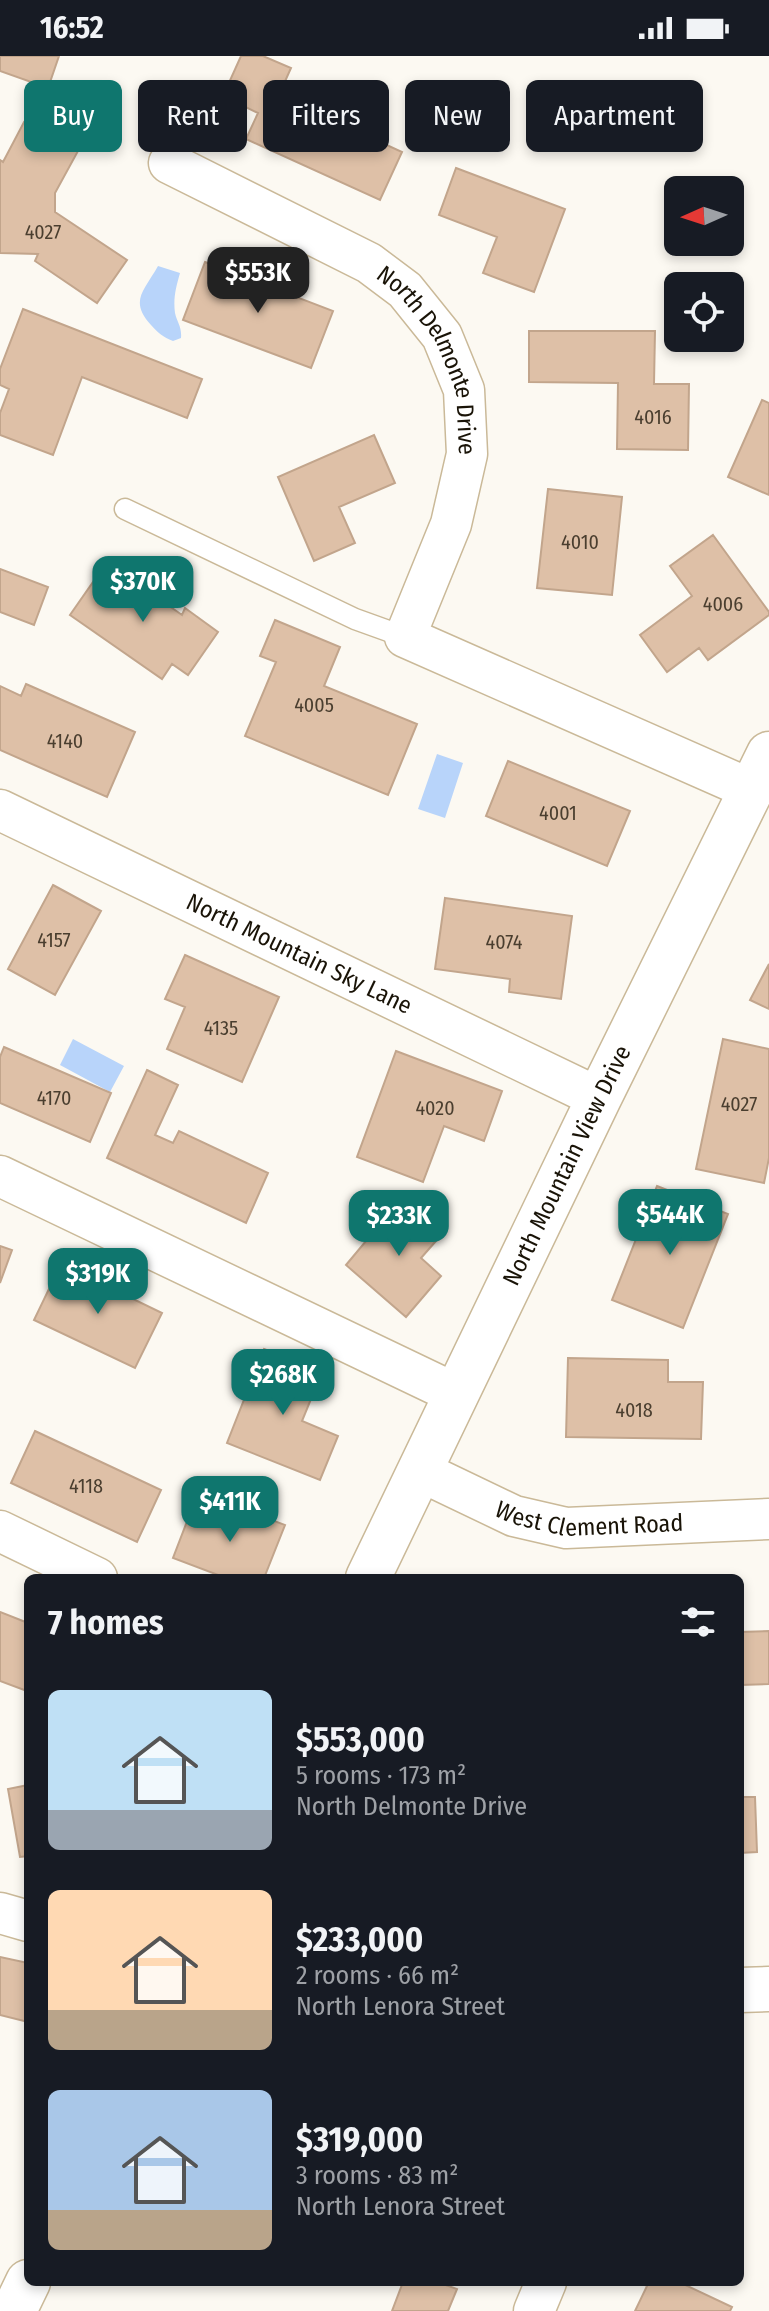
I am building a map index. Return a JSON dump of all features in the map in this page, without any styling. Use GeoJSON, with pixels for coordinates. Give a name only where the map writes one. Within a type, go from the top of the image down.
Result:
{"type":"FeatureCollection","features":[{"type":"Feature","properties":{"kind":"street","name":"North Delmonte Drive"},"geometry":{"type":"LineString","coordinates":[[169,163],[369,263],[405,290],[442,336],[464,390],[467,454],[451,524],[405,637]]}},
{"type":"Feature","properties":{"kind":"street"},"geometry":{"type":"LineString","coordinates":[[405,637],[760,772]]}},
{"type":"Feature","properties":{"kind":"street","name":"North Mountain View Drive"},"geometry":{"type":"LineString","coordinates":[[370,1574],[760,772]]}},
{"type":"Feature","properties":{"kind":"street","name":"North Mountain Sky Lane"},"geometry":{"type":"LineString","coordinates":[[0,810],[599,1098]]}},
{"type":"Feature","properties":{"kind":"street"},"geometry":{"type":"LineString","coordinates":[[0,1176],[456,1394]]}},
{"type":"Feature","properties":{"kind":"street","name":"West Clement Road"},"geometry":{"type":"LineString","coordinates":[[420,1471],[514,1516],[566,1528],[769,1519]]}},
{"type":"Feature","properties":{"kind":"street"},"geometry":{"type":"LineString","coordinates":[[0,1531],[89,1574]]}},
{"type":"Feature","properties":{"kind":"street"},"geometry":{"type":"LineString","coordinates":[[0,1913],[24,1920]]}},
{"type":"Feature","properties":{"kind":"street"},"geometry":{"type":"LineString","coordinates":[[744,1990],[769,1989]]}},
{"type":"Feature","properties":{"kind":"street"},"geometry":{"type":"LineString","coordinates":[[14,2311],[26,2286]]}},
{"type":"Feature","properties":{"kind":"street"},"geometry":{"type":"LineString","coordinates":[[534,2311],[544,2286]]}},
{"type":"Feature","properties":{"kind":"lane"},"geometry":{"type":"LineString","coordinates":[[125,509],[355,619],[405,637]]}},
{"type":"Feature","properties":{"kind":"water"},"geometry":{"type":"Polygon","coordinates":[[[158,266],[180,273],[174,302],[181,338],[173,341],[156,330],[141,309],[141,296],[158,266]]]}},
{"type":"Feature","properties":{"kind":"water"},"geometry":{"type":"Polygon","coordinates":[[[437,754],[463,763],[445,818],[418,809],[437,754]]]}},
{"type":"Feature","properties":{"kind":"water"},"geometry":{"type":"Polygon","coordinates":[[[73,1039],[124,1066],[110,1092],[60,1065],[73,1039]]]}},
{"type":"Feature","properties":{"kind":"building"},"geometry":{"type":"Polygon","coordinates":[[[0,56],[59,56],[51,80],[25,80],[0,71],[0,56]]]}},
{"type":"Feature","properties":{"kind":"building"},"geometry":{"type":"Polygon","coordinates":[[[241,56],[263,56],[291,68],[286,80],[263,80],[263,147],[247,139],[258,113],[247,108],[247,80],[230,80],[241,56]]]}},
{"type":"Feature","properties":{"kind":"building"},"geometry":{"type":"Polygon","coordinates":[[[24,122],[24,152],[77,152],[55,193],[55,212],[127,260],[97,303],[35,261],[38,254],[0,253],[0,160],[3,162],[24,122]]]}},
{"type":"Feature","properties":{"kind":"building"},"geometry":{"type":"Polygon","coordinates":[[[389,146],[402,152],[380,200],[275,152],[389,152],[389,146]]]}},
{"type":"Feature","properties":{"kind":"building"},"geometry":{"type":"Polygon","coordinates":[[[456,168],[565,209],[534,292],[483,273],[497,237],[439,215],[456,168]]]}},
{"type":"Feature","properties":{"kind":"building"},"geometry":{"type":"Polygon","coordinates":[[[205,262],[333,311],[311,368],[183,320],[205,262]]]}},
{"type":"Feature","properties":{"kind":"building"},"geometry":{"type":"Polygon","coordinates":[[[23,309],[202,379],[187,418],[82,377],[53,455],[0,435],[0,413],[9,389],[0,385],[0,369],[23,309]]]}},
{"type":"Feature","properties":{"kind":"building"},"geometry":{"type":"Polygon","coordinates":[[[529,331],[655,331],[654,384],[689,384],[688,450],[617,449],[618,383],[529,382],[529,331]]]}},
{"type":"Feature","properties":{"kind":"building"},"geometry":{"type":"Polygon","coordinates":[[[762,400],[769,403],[769,495],[728,477],[762,400]]]}},
{"type":"Feature","properties":{"kind":"building"},"geometry":{"type":"Polygon","coordinates":[[[374,435],[395,483],[339,507],[355,543],[314,561],[278,477],[374,435]]]}},
{"type":"Feature","properties":{"kind":"building"},"geometry":{"type":"Polygon","coordinates":[[[548,489],[622,497],[612,595],[537,588],[548,489]]]}},
{"type":"Feature","properties":{"kind":"building"},"geometry":{"type":"Polygon","coordinates":[[[713,535],[769,615],[708,660],[699,648],[667,672],[640,635],[692,596],[670,566],[713,535]]]}},
{"type":"Feature","properties":{"kind":"building"},"geometry":{"type":"Polygon","coordinates":[[[107,562],[182,615],[185,608],[218,632],[188,675],[172,664],[162,679],[70,615],[107,562]]]}},
{"type":"Feature","properties":{"kind":"building"},"geometry":{"type":"Polygon","coordinates":[[[0,569],[48,587],[34,625],[0,612],[0,569]]]}},
{"type":"Feature","properties":{"kind":"building"},"geometry":{"type":"Polygon","coordinates":[[[275,620],[340,647],[324,686],[417,724],[388,795],[245,736],[276,662],[260,656],[275,620]]]}},
{"type":"Feature","properties":{"kind":"building"},"geometry":{"type":"Polygon","coordinates":[[[26,684],[135,732],[107,797],[0,750],[0,686],[21,696],[26,684]]]}},
{"type":"Feature","properties":{"kind":"building"},"geometry":{"type":"Polygon","coordinates":[[[508,761],[630,811],[607,866],[486,816],[508,761]]]}},
{"type":"Feature","properties":{"kind":"building"},"geometry":{"type":"Polygon","coordinates":[[[53,885],[101,911],[55,995],[8,969],[53,885]]]}},
{"type":"Feature","properties":{"kind":"building"},"geometry":{"type":"Polygon","coordinates":[[[445,898],[572,916],[561,999],[509,992],[510,979],[435,969],[445,898]]]}},
{"type":"Feature","properties":{"kind":"building"},"geometry":{"type":"Polygon","coordinates":[[[185,955],[279,997],[242,1082],[167,1049],[185,1007],[165,999],[185,955]]]}},
{"type":"Feature","properties":{"kind":"building"},"geometry":{"type":"Polygon","coordinates":[[[769,964],[769,1009],[750,1000],[769,964]]]}},
{"type":"Feature","properties":{"kind":"building"},"geometry":{"type":"Polygon","coordinates":[[[723,1039],[769,1049],[769,1158],[764,1183],[696,1169],[723,1039]]]}},
{"type":"Feature","properties":{"kind":"building"},"geometry":{"type":"Polygon","coordinates":[[[4,1047],[111,1093],[90,1142],[0,1103],[0,1057],[4,1047]]]}},
{"type":"Feature","properties":{"kind":"building"},"geometry":{"type":"Polygon","coordinates":[[[396,1051],[502,1091],[484,1141],[444,1126],[423,1182],[357,1157],[396,1051]]]}},
{"type":"Feature","properties":{"kind":"building"},"geometry":{"type":"Polygon","coordinates":[[[147,1070],[178,1085],[155,1135],[173,1143],[179,1131],[268,1173],[246,1223],[107,1158],[147,1070]]]}},
{"type":"Feature","properties":{"kind":"building"},"geometry":{"type":"Polygon","coordinates":[[[657,1186],[728,1214],[683,1328],[612,1300],[657,1186]]]}},
{"type":"Feature","properties":{"kind":"building"},"geometry":{"type":"Polygon","coordinates":[[[402,1198],[443,1233],[421,1258],[441,1276],[406,1317],[346,1265],[402,1198]]]}},
{"type":"Feature","properties":{"kind":"building"},"geometry":{"type":"Polygon","coordinates":[[[0,1246],[12,1250],[0,1283],[0,1246]]]}},
{"type":"Feature","properties":{"kind":"building"},"geometry":{"type":"Polygon","coordinates":[[[61,1264],[162,1313],[135,1368],[34,1320],[61,1264]]]}},
{"type":"Feature","properties":{"kind":"building"},"geometry":{"type":"Polygon","coordinates":[[[264,1349],[322,1372],[302,1421],[338,1436],[320,1480],[227,1443],[264,1349]]]}},
{"type":"Feature","properties":{"kind":"building"},"geometry":{"type":"Polygon","coordinates":[[[568,1358],[668,1360],[668,1382],[703,1382],[701,1439],[566,1437],[568,1358]]]}},
{"type":"Feature","properties":{"kind":"building"},"geometry":{"type":"Polygon","coordinates":[[[35,1431],[161,1490],[137,1542],[11,1483],[35,1431]]]}},
{"type":"Feature","properties":{"kind":"building"},"geometry":{"type":"Polygon","coordinates":[[[232,1505],[285,1525],[266,1574],[215,1574],[173,1558],[191,1511],[224,1524],[232,1505]]]}},
{"type":"Feature","properties":{"kind":"building"},"geometry":{"type":"Polygon","coordinates":[[[0,1612],[24,1621],[24,1690],[0,1681],[0,1612]]]}},
{"type":"Feature","properties":{"kind":"building"},"geometry":{"type":"Polygon","coordinates":[[[769,1631],[769,1684],[744,1685],[744,1632],[769,1631]]]}},
{"type":"Feature","properties":{"kind":"building"},"geometry":{"type":"Polygon","coordinates":[[[24,1786],[24,1856],[20,1857],[8,1789],[24,1786]]]}},
{"type":"Feature","properties":{"kind":"building"},"geometry":{"type":"Polygon","coordinates":[[[744,1797],[755,1797],[757,1852],[744,1853],[744,1797]]]}},
{"type":"Feature","properties":{"kind":"building"},"geometry":{"type":"Polygon","coordinates":[[[0,1957],[24,1962],[24,2021],[0,2015],[0,1957]]]}},
{"type":"Feature","properties":{"kind":"building"},"geometry":{"type":"Polygon","coordinates":[[[401,2286],[448,2286],[457,2289],[448,2311],[392,2311],[401,2286]]]}},
{"type":"Feature","properties":{"kind":"building"},"geometry":{"type":"Polygon","coordinates":[[[647,2286],[687,2286],[732,2307],[730,2311],[635,2311],[647,2286]]]}}]}
